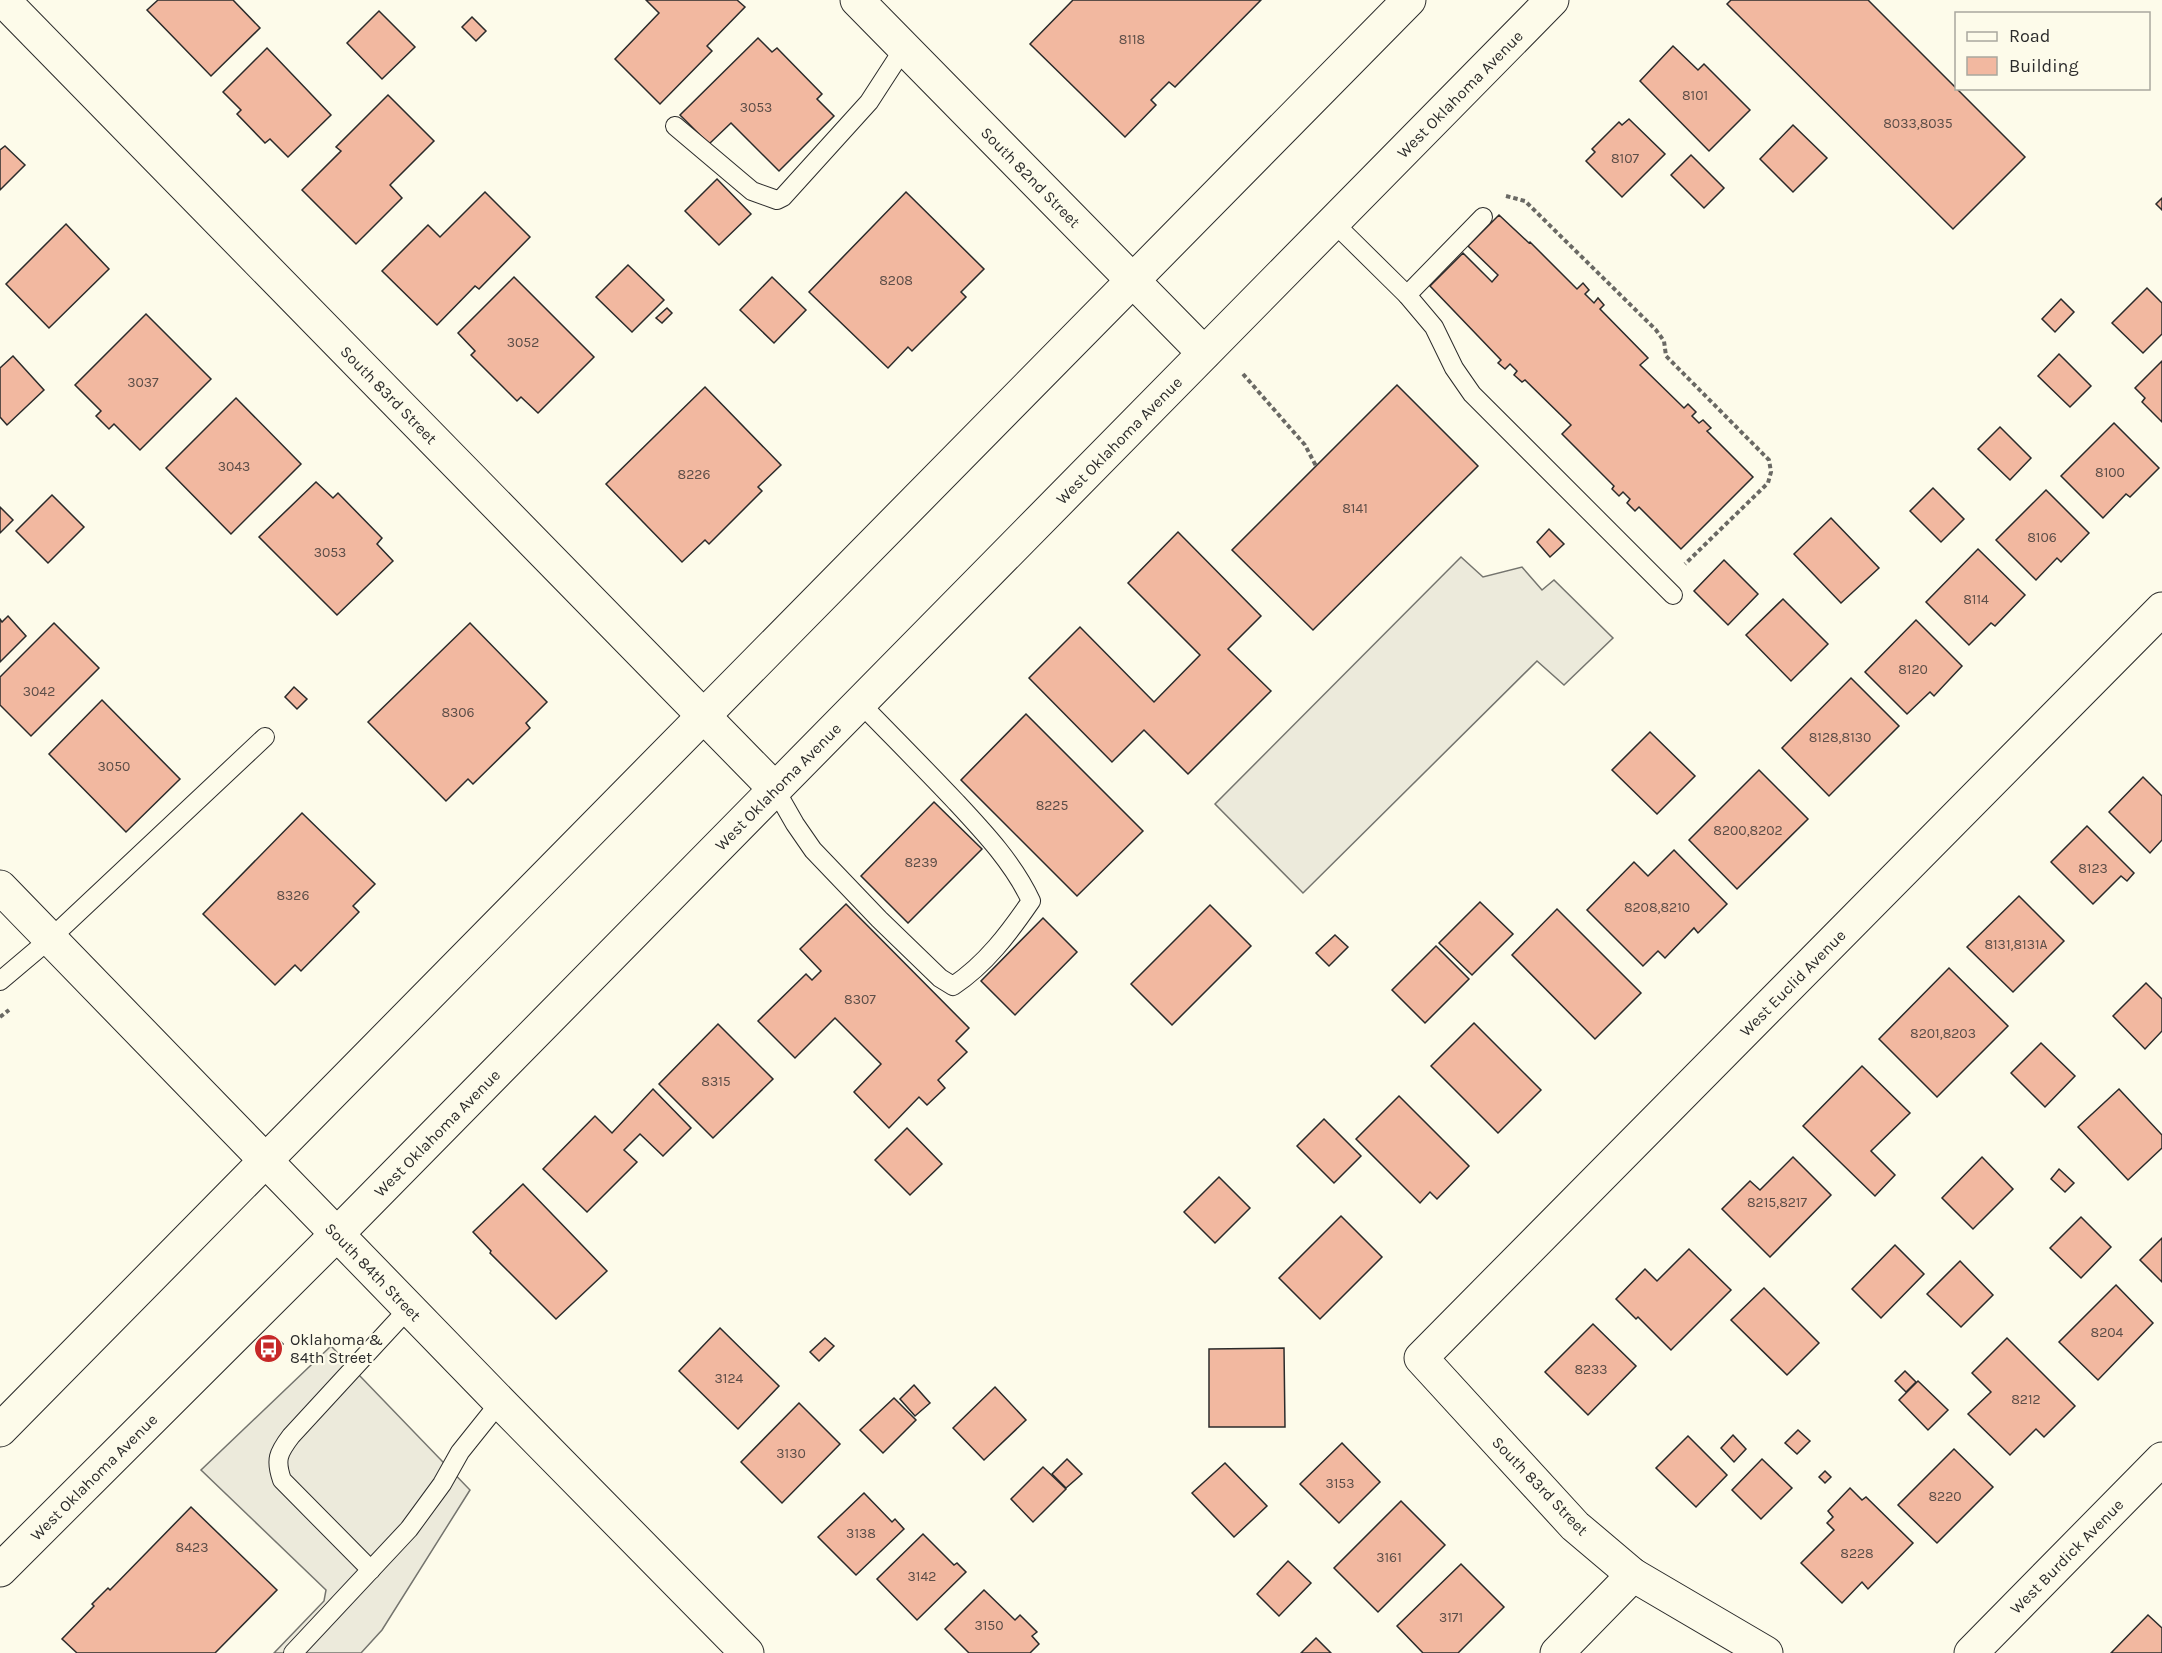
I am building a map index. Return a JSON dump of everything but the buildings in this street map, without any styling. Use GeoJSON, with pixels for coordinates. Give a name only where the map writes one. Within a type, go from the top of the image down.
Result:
{"type":"FeatureCollection","features":[{"type":"Feature","properties":{"kind":"street","name":"South 83rd Street"},"geometry":{"type":"LineString","coordinates":[[3,0],[775,789]]}},
{"type":"Feature","properties":{"kind":"street","name":"South 82nd Street"},"geometry":{"type":"LineString","coordinates":[[856,0],[1204,353]]}},
{"type":"Feature","properties":{"kind":"street"},"geometry":{"type":"LineString","coordinates":[[0,1430],[1409,0]]}},
{"type":"Feature","properties":{"kind":"street","name":"West Oklahoma Avenue"},"geometry":{"type":"LineString","coordinates":[[0,1570],[337,1233],[1552,0]]}},
{"type":"Feature","properties":{"kind":"street","name":"West Euclid Avenue"},"geometry":{"type":"LineString","coordinates":[[1421,1358],[2162,609]]}},
{"type":"Feature","properties":{"kind":"street","name":"South 84th Street"},"geometry":{"type":"LineString","coordinates":[[0,886],[500,1402],[747,1653]]}},
{"type":"Feature","properties":{"kind":"street","name":"South 83rd Street"},"geometry":{"type":"LineString","coordinates":[[1421,1358],[1575,1526],[1634,1575],[1767,1653]]}},
{"type":"Feature","properties":{"kind":"street","name":"West Burdick Avenue"},"geometry":{"type":"LineString","coordinates":[[1971,1653],[2162,1459]]}},
{"type":"Feature","properties":{"kind":"street"},"geometry":{"type":"LineString","coordinates":[[1557,1653],[1634,1575]]}},
{"type":"Feature","properties":{"kind":"lane"},"geometry":{"type":"LineString","coordinates":[[675,126],[752,191],[777,200],[783,197],[869,102],[904,48]]}},
{"type":"Feature","properties":{"kind":"lane"},"geometry":{"type":"LineString","coordinates":[[1407,295],[1483,217]]}},
{"type":"Feature","properties":{"kind":"lane"},"geometry":{"type":"LineString","coordinates":[[1333,222],[1407,295],[1434,327],[1454,368],[1472,394],[1669,590]]}},
{"type":"Feature","properties":{"kind":"lane"},"geometry":{"type":"LineString","coordinates":[[775,789],[813,850],[879,920],[940,978],[953,986],[970,975],[1005,939],[1031,901],[1022,882],[983,831],[860,703]]}},
{"type":"Feature","properties":{"kind":"lane"},"geometry":{"type":"LineString","coordinates":[[0,981],[51,938],[265,737]]}},
{"type":"Feature","properties":{"kind":"lane"},"geometry":{"type":"LineString","coordinates":[[371,1570],[282,1480],[277,1466],[280,1450],[291,1436],[409,1308]]}},
{"type":"Feature","properties":{"kind":"lane"},"geometry":{"type":"LineString","coordinates":[[293,1653],[409,1529],[442,1484],[460,1452],[500,1402]]}},
{"type":"Feature","properties":{"kind":"path"},"geometry":{"type":"LineString","coordinates":[[1483,217],[1486,201],[1504,196],[1525,201],[1656,330],[1664,341],[1666,356],[1769,460],[1771,472],[1768,483],[1669,590]]}},
{"type":"Feature","properties":{"kind":"path"},"geometry":{"type":"LineString","coordinates":[[1243,374],[1305,446],[1316,465]]}},
{"type":"Feature","properties":{"kind":"shaded area"},"geometry":{"type":"Polygon","coordinates":[[[1461,557],[1483,577],[1522,567],[1542,590],[1554,580],[1613,638],[1564,685],[1537,661],[1303,893],[1215,804],[1461,557]]]}},
{"type":"Feature","properties":{"kind":"shaded area"},"geometry":{"type":"Polygon","coordinates":[[[331,1346],[470,1490],[382,1630],[361,1653],[274,1653],[324,1601],[326,1590],[201,1470],[331,1346]]]}},
{"type":"Feature","properties":{"kind":"place","name":"Oklahoma & 84th Street"},"geometry":{"type":"Point","coordinates":[269,1348]}}]}
